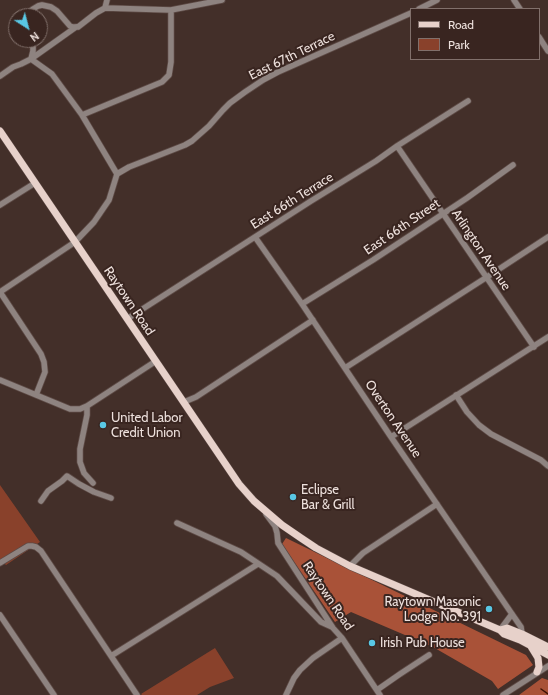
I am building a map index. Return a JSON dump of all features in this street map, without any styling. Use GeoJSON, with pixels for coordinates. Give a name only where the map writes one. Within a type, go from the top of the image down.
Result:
{"type":"FeatureCollection","features":[{"type":"Feature","properties":{"kind":"main road","name":"Raytown Road"},"geometry":{"type":"LineString","coordinates":[[0,131],[239,484],[262,509],[282,525],[316,548],[350,566],[500,630]]}},
{"type":"Feature","properties":{"kind":"main road"},"geometry":{"type":"LineString","coordinates":[[500,630],[507,628],[548,647]]}},
{"type":"Feature","properties":{"kind":"main road"},"geometry":{"type":"LineString","coordinates":[[500,630],[504,634],[530,645],[548,655]]}},
{"type":"Feature","properties":{"kind":"main road"},"geometry":{"type":"LineString","coordinates":[[530,645],[538,658],[538,672]]}},
{"type":"Feature","properties":{"kind":"street"},"geometry":{"type":"LineString","coordinates":[[105,8],[107,0]]}},
{"type":"Feature","properties":{"kind":"street"},"geometry":{"type":"LineString","coordinates":[[0,76],[13,67],[31,59],[105,8],[171,10],[222,0]]}},
{"type":"Feature","properties":{"kind":"street"},"geometry":{"type":"LineString","coordinates":[[421,8],[437,0]]}},
{"type":"Feature","properties":{"kind":"street"},"geometry":{"type":"LineString","coordinates":[[35,8],[42,5],[51,7],[57,11],[70,26],[76,27]]}},
{"type":"Feature","properties":{"kind":"street"},"geometry":{"type":"LineString","coordinates":[[82,115],[162,82],[169,75],[172,62],[171,10]]}},
{"type":"Feature","properties":{"kind":"street","name":"East 67th Terrace"},"geometry":{"type":"LineString","coordinates":[[117,174],[129,167],[192,141],[209,126],[230,103],[263,80],[410,13]]}},
{"type":"Feature","properties":{"kind":"street"},"geometry":{"type":"LineString","coordinates":[[540,39],[548,51]]}},
{"type":"Feature","properties":{"kind":"street"},"geometry":{"type":"LineString","coordinates":[[31,59],[33,48]]}},
{"type":"Feature","properties":{"kind":"street"},"geometry":{"type":"LineString","coordinates":[[31,59],[52,74],[82,115],[117,174],[109,200],[94,222],[75,242],[0,292],[41,354],[44,362],[45,372],[36,395]]}},
{"type":"Feature","properties":{"kind":"street","name":"East 66th Terrace"},"geometry":{"type":"LineString","coordinates":[[127,319],[311,201],[376,162],[397,146],[468,101]]}},
{"type":"Feature","properties":{"kind":"street","name":"Arlington Avenue"},"geometry":{"type":"LineString","coordinates":[[397,146],[534,347]]}},
{"type":"Feature","properties":{"kind":"street","name":"East 66th Street"},"geometry":{"type":"LineString","coordinates":[[302,304],[373,260],[467,198],[513,165]]}},
{"type":"Feature","properties":{"kind":"street"},"geometry":{"type":"LineString","coordinates":[[0,205],[35,183]]}},
{"type":"Feature","properties":{"kind":"street","name":"Overton Avenue"},"geometry":{"type":"LineString","coordinates":[[255,237],[512,614],[521,628],[522,634]]}},
{"type":"Feature","properties":{"kind":"street"},"geometry":{"type":"LineString","coordinates":[[345,368],[548,237]]}},
{"type":"Feature","properties":{"kind":"street"},"geometry":{"type":"LineString","coordinates":[[184,402],[196,397],[313,320]]}},
{"type":"Feature","properties":{"kind":"street"},"geometry":{"type":"LineString","coordinates":[[391,437],[548,338]]}},
{"type":"Feature","properties":{"kind":"street"},"geometry":{"type":"LineString","coordinates":[[0,380],[70,409],[80,409],[87,406],[156,361]]}},
{"type":"Feature","properties":{"kind":"street"},"geometry":{"type":"LineString","coordinates":[[456,395],[467,412],[479,425],[491,434],[541,460],[548,466]]}},
{"type":"Feature","properties":{"kind":"street"},"geometry":{"type":"LineString","coordinates":[[87,406],[87,415],[80,448],[80,462],[84,474],[93,484]]}},
{"type":"Feature","properties":{"kind":"street"},"geometry":{"type":"LineString","coordinates":[[41,501],[48,492],[67,476],[89,489],[111,498]]}},
{"type":"Feature","properties":{"kind":"street"},"geometry":{"type":"LineString","coordinates":[[350,566],[363,553],[437,504]]}},
{"type":"Feature","properties":{"kind":"street","name":"Raytown Road"},"geometry":{"type":"LineString","coordinates":[[262,509],[275,526],[278,543],[281,549],[332,628],[342,638],[379,693]]}},
{"type":"Feature","properties":{"kind":"street"},"geometry":{"type":"LineString","coordinates":[[177,523],[241,552],[277,576],[321,622],[332,628]]}},
{"type":"Feature","properties":{"kind":"street"},"geometry":{"type":"LineString","coordinates":[[0,563],[28,546],[34,546],[41,551],[137,695]]}},
{"type":"Feature","properties":{"kind":"street"},"geometry":{"type":"LineString","coordinates":[[111,656],[258,564]]}},
{"type":"Feature","properties":{"kind":"street"},"geometry":{"type":"LineString","coordinates":[[500,630],[512,614]]}},
{"type":"Feature","properties":{"kind":"street"},"geometry":{"type":"LineString","coordinates":[[0,615],[54,695]]}},
{"type":"Feature","properties":{"kind":"street"},"geometry":{"type":"LineString","coordinates":[[286,695],[294,678],[300,670],[313,658],[342,638]]}},
{"type":"Feature","properties":{"kind":"street"},"geometry":{"type":"LineString","coordinates":[[379,693],[400,674],[429,654]]}},
{"type":"Feature","properties":{"kind":"street"},"geometry":{"type":"LineString","coordinates":[[505,694],[548,666]]}},
{"type":"Feature","properties":{"kind":"green space"},"geometry":{"type":"Polygon","coordinates":[[[0,485],[40,542],[6,565],[0,559],[0,485]]]}},
{"type":"Feature","properties":{"kind":"green space"},"geometry":{"type":"Polygon","coordinates":[[[215,648],[234,678],[210,687],[197,695],[141,694],[215,648]]]}},
{"type":"Feature","properties":{"kind":"shaded area"},"geometry":{"type":"Polygon","coordinates":[[[286,538],[526,655],[533,665],[498,689],[492,681],[433,647],[351,612],[335,622],[282,544],[286,538]]]}},
{"type":"Feature","properties":{"kind":"shaded area"},"geometry":{"type":"Polygon","coordinates":[[[542,678],[548,680],[548,695],[519,695],[542,678]]]}},
{"type":"Feature","properties":{"kind":"waterway"},"geometry":{"type":"LineString","coordinates":[[541,689],[548,694]]}},
{"type":"Feature","properties":{"kind":"place","name":"United Labor Credit Union"},"geometry":{"type":"Point","coordinates":[103,425]}},
{"type":"Feature","properties":{"kind":"place","name":"Eclipse Bar & Grill"},"geometry":{"type":"Point","coordinates":[293,497]}},
{"type":"Feature","properties":{"kind":"place","name":"Raytown Masonic Lodge No. 391"},"geometry":{"type":"Point","coordinates":[489,609]}},
{"type":"Feature","properties":{"kind":"place","name":"Irish Pub House"},"geometry":{"type":"Point","coordinates":[372,643]}}]}
